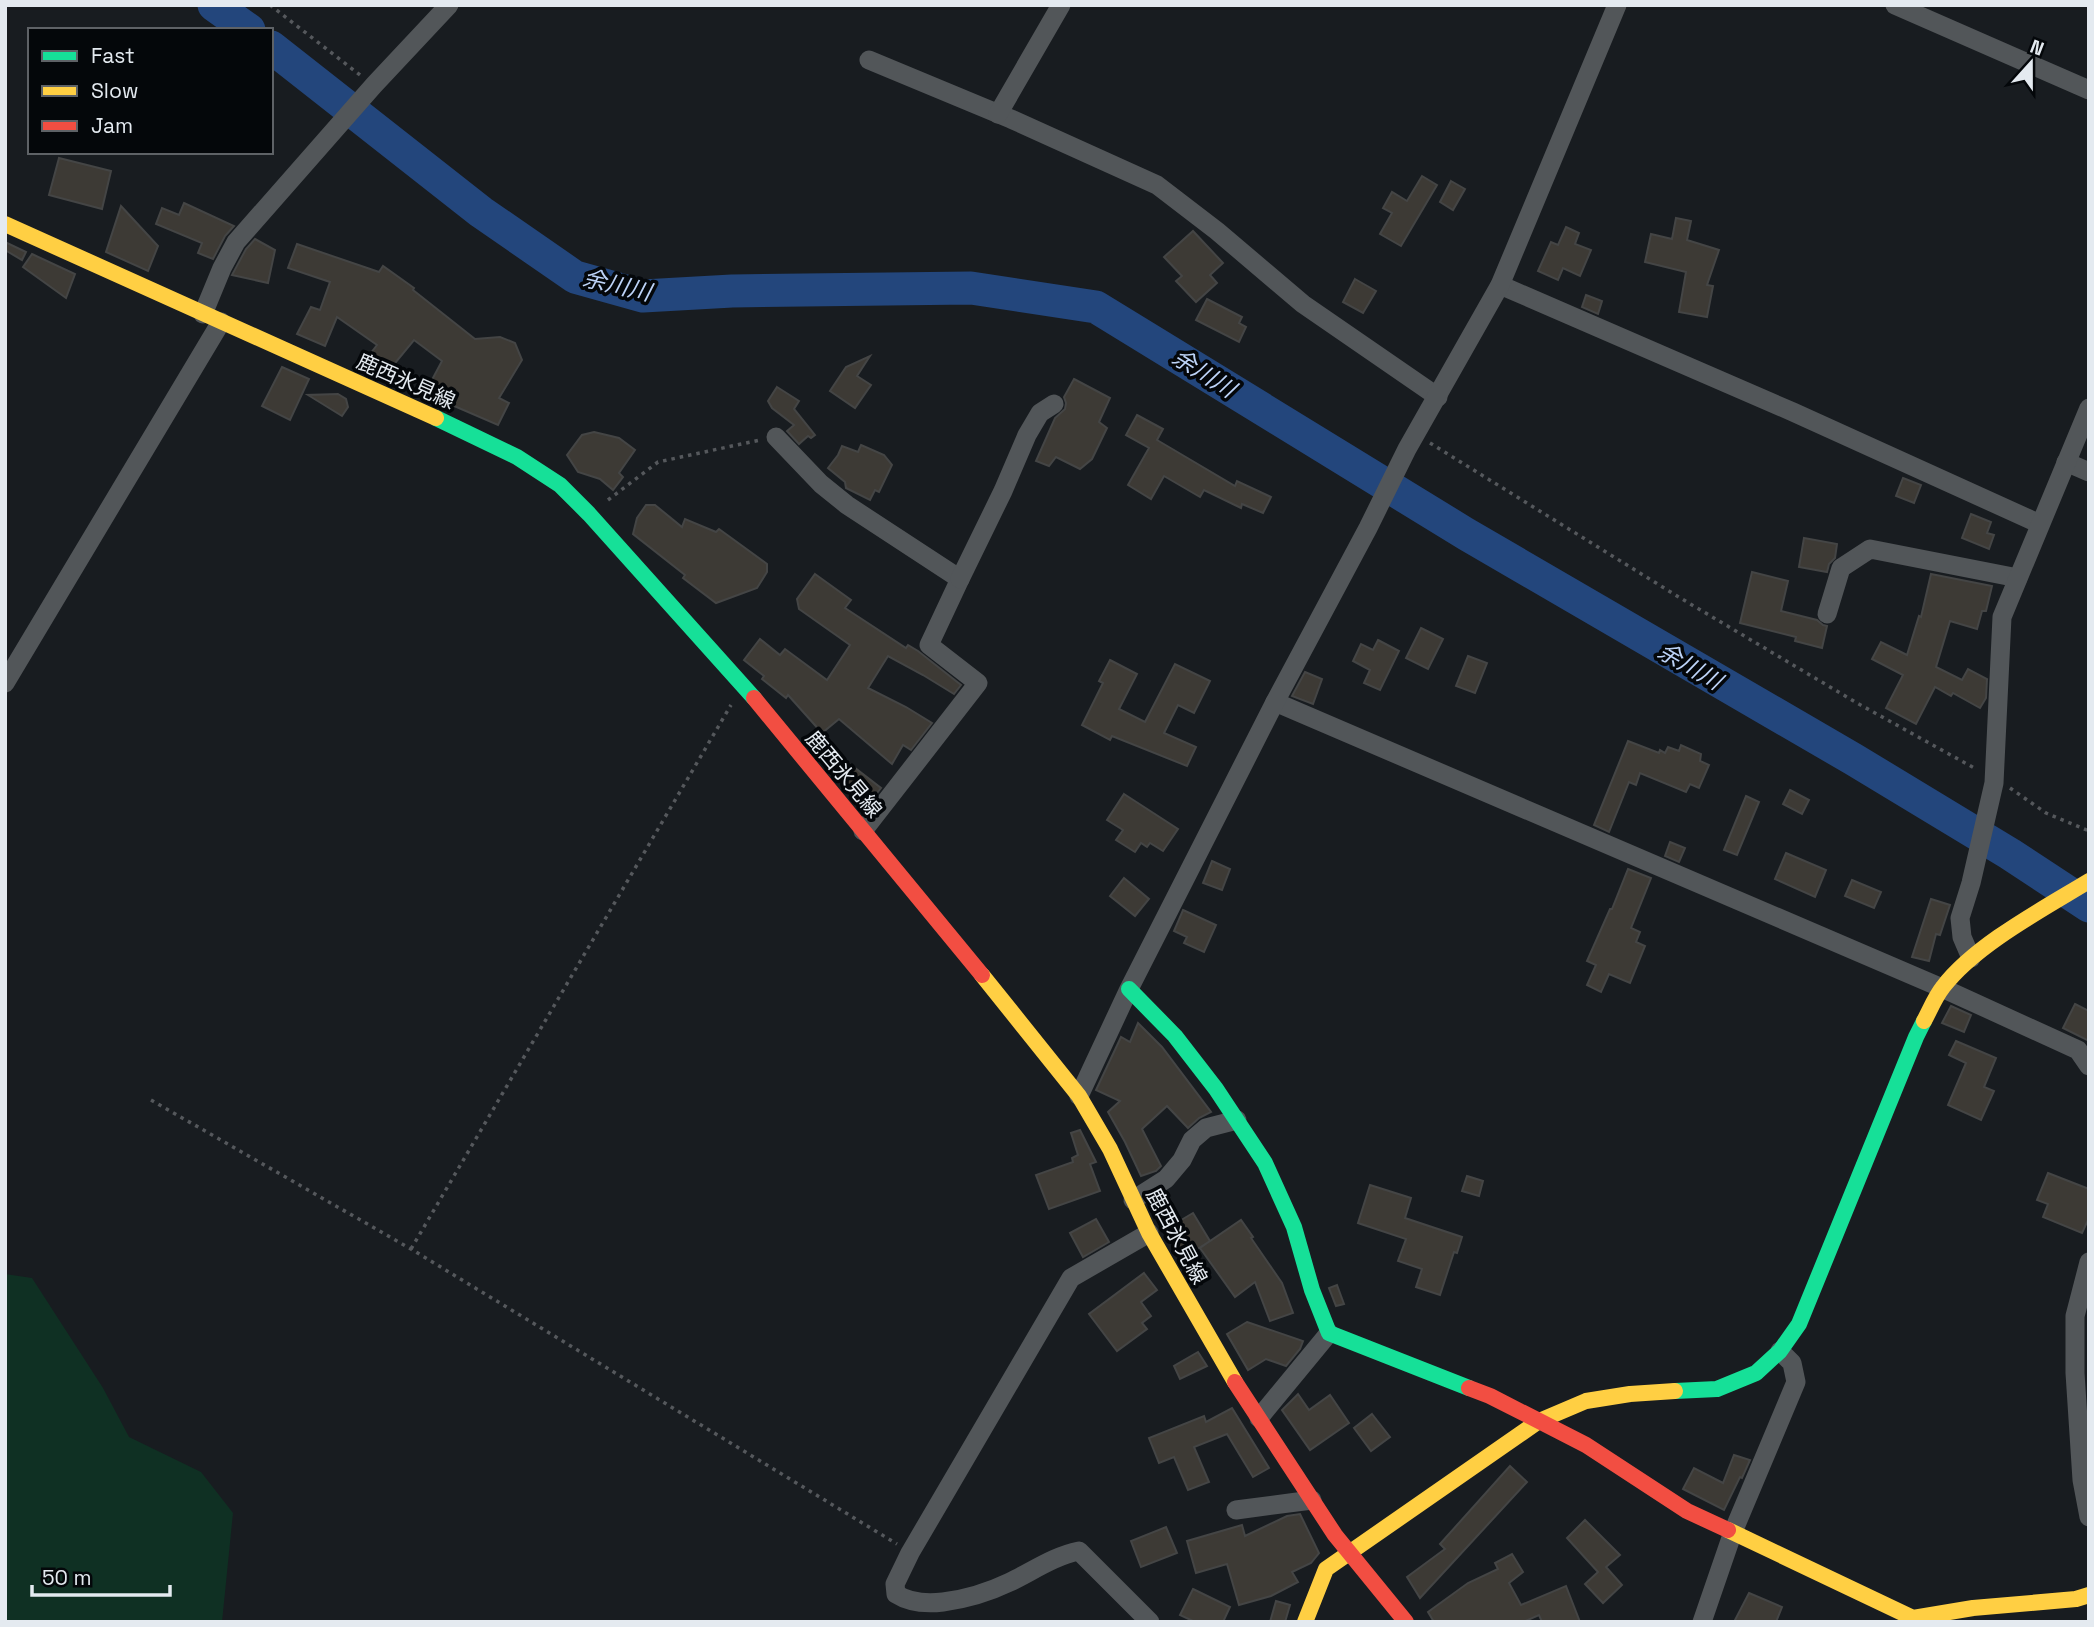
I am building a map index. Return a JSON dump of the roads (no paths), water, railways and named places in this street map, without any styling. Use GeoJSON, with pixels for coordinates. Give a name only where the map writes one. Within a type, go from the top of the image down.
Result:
{"type":"FeatureCollection","features":[{"type":"Feature","properties":{"kind":"street"},"geometry":{"type":"LineString","coordinates":[[5,683],[213,318],[222,268],[236,242],[374,85],[449,5]]}},
{"type":"Feature","properties":{"kind":"street"},"geometry":{"type":"LineString","coordinates":[[998,114],[1062,5]]}},
{"type":"Feature","properties":{"kind":"street"},"geometry":{"type":"LineString","coordinates":[[1079,1096],[1129,989],[1275,702],[1412,441],[1500,285],[1617,5]]}},
{"type":"Feature","properties":{"kind":"street"},"geometry":{"type":"LineString","coordinates":[[1895,5],[2089,90]]}},
{"type":"Feature","properties":{"kind":"street"},"geometry":{"type":"LineString","coordinates":[[869,60],[1157,185],[1217,231],[1303,304],[1438,397]]}},
{"type":"Feature","properties":{"kind":"street","name":"鹿西氷見線"},"geometry":{"type":"LineString","coordinates":[[5,223],[435,416],[517,457],[560,485],[743,685],[1079,1096],[1110,1149],[1149,1233],[1233,1379],[1335,1535],[1406,1622]]}},
{"type":"Feature","properties":{"kind":"street"},"geometry":{"type":"LineString","coordinates":[[1500,285],[1793,412],[2040,524]]}},
{"type":"Feature","properties":{"kind":"street"},"geometry":{"type":"LineString","coordinates":[[863,831],[978,683],[929,645],[1027,435],[1040,414],[1054,404]]}},
{"type":"Feature","properties":{"kind":"street"},"geometry":{"type":"LineString","coordinates":[[1971,958],[1962,937],[1960,918],[1971,883],[1994,780],[2002,617],[2089,408]]}},
{"type":"Feature","properties":{"kind":"street"},"geometry":{"type":"LineString","coordinates":[[776,437],[821,484],[847,505],[960,579]]}},
{"type":"Feature","properties":{"kind":"street"},"geometry":{"type":"LineString","coordinates":[[2066,462],[2089,472]]}},
{"type":"Feature","properties":{"kind":"street"},"geometry":{"type":"LineString","coordinates":[[1827,614],[1841,568],[1870,549],[2018,578]]}},
{"type":"Feature","properties":{"kind":"street"},"geometry":{"type":"LineString","coordinates":[[1275,702],[1942,988],[2078,1050],[2089,1066]]}},
{"type":"Feature","properties":{"kind":"street"},"geometry":{"type":"LineString","coordinates":[[1305,1622],[1326,1569],[1539,1421],[1586,1401],[1630,1394],[1717,1389],[1756,1373],[1780,1351],[1798,1324],[1916,1037],[1942,988],[1971,958],[2025,920],[2089,881]]}},
{"type":"Feature","properties":{"kind":"street"},"geometry":{"type":"LineString","coordinates":[[1129,989],[1175,1036],[1216,1089],[1265,1163],[1294,1227],[1312,1290],[1329,1333],[1490,1396],[1586,1445],[1687,1511],[1913,1618],[1973,1608],[2076,1599],[2089,1595]]}},
{"type":"Feature","properties":{"kind":"street"},"geometry":{"type":"LineString","coordinates":[[1133,1200],[1166,1179],[1182,1160],[1192,1140],[1206,1128],[1237,1120]]}},
{"type":"Feature","properties":{"kind":"street"},"geometry":{"type":"LineString","coordinates":[[1149,1233],[1071,1278],[910,1553],[895,1584],[896,1594],[907,1601],[933,1603],[969,1599],[1065,1554],[1079,1552],[1150,1622]]}},
{"type":"Feature","properties":{"kind":"street"},"geometry":{"type":"LineString","coordinates":[[2089,1262],[2075,1317],[2082,1480],[2089,1517]]}},
{"type":"Feature","properties":{"kind":"street"},"geometry":{"type":"LineString","coordinates":[[1259,1418],[1329,1333]]}},
{"type":"Feature","properties":{"kind":"street"},"geometry":{"type":"LineString","coordinates":[[1702,1622],[1733,1532],[1796,1382],[1792,1363],[1780,1351]]}},
{"type":"Feature","properties":{"kind":"street"},"geometry":{"type":"LineString","coordinates":[[1236,1510],[1312,1500]]}},
{"type":"Feature","properties":{"kind":"waterway","name":"余川川"},"geometry":{"type":"LineString","coordinates":[[214,5],[246,28]]}},
{"type":"Feature","properties":{"kind":"waterway","name":"余川川"},"geometry":{"type":"LineString","coordinates":[[273,49],[481,212],[575,277],[643,296],[732,291],[971,288],[1096,307],[1466,534],[1853,759],[2010,854],[2089,906]]}}]}
